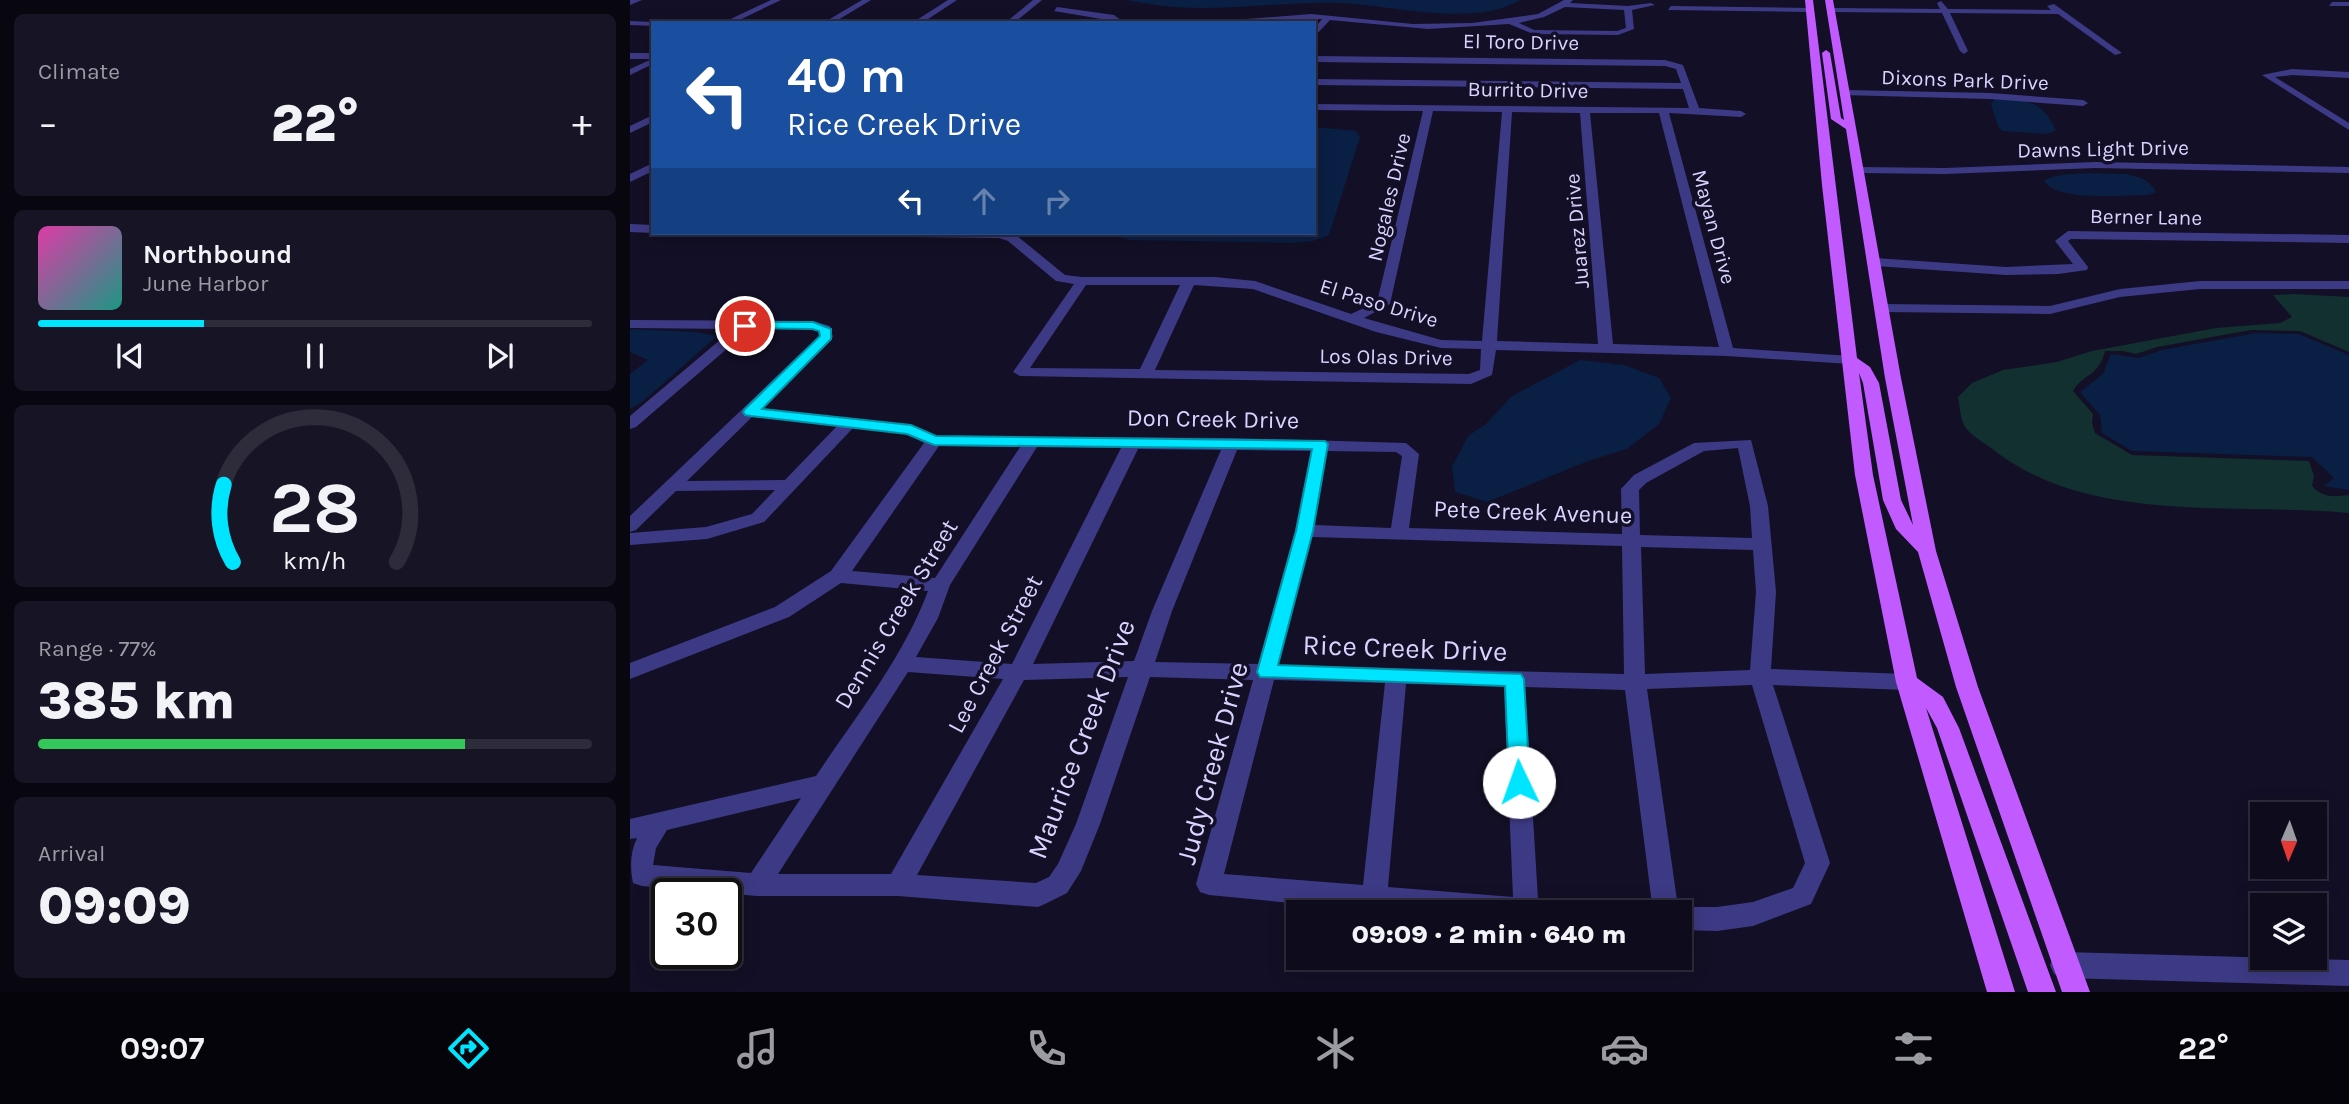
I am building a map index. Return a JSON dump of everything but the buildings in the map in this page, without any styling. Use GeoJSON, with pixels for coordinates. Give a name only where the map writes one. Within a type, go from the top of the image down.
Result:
{"type":"FeatureCollection","features":[{"type":"Feature","properties":{"kind":"main road"},"geometry":{"type":"LineString","coordinates":[[1837,39],[1826,36],[1820,3],[1812,3],[1814,46],[1864,475],[1907,682],[2001,992]]}},
{"type":"Feature","properties":{"kind":"main road"},"geometry":{"type":"LineString","coordinates":[[1829,3],[1911,479],[1927,551],[1967,687],[2064,965],[2076,992]]}},
{"type":"Feature","properties":{"kind":"main road"},"geometry":{"type":"LineString","coordinates":[[1814,46],[1826,53],[1836,119],[1850,128]]}},
{"type":"Feature","properties":{"kind":"main road"},"geometry":{"type":"LineString","coordinates":[[1850,360],[1864,370],[1871,383],[1887,476],[1902,526],[1927,551]]}},
{"type":"Feature","properties":{"kind":"main road"},"geometry":{"type":"LineString","coordinates":[[1907,682],[1935,703],[1948,728],[2042,992]]}},
{"type":"Feature","properties":{"kind":"street"},"geometry":{"type":"LineString","coordinates":[[630,3],[638,0]]}},
{"type":"Feature","properties":{"kind":"street"},"geometry":{"type":"LineString","coordinates":[[730,21],[777,0]]}},
{"type":"Feature","properties":{"kind":"street"},"geometry":{"type":"LineString","coordinates":[[830,21],[867,0]]}},
{"type":"Feature","properties":{"kind":"street"},"geometry":{"type":"LineString","coordinates":[[919,21],[953,0]]}},
{"type":"Feature","properties":{"kind":"street"},"geometry":{"type":"LineString","coordinates":[[1012,21],[1038,0]]}},
{"type":"Feature","properties":{"kind":"street"},"geometry":{"type":"LineString","coordinates":[[1940,0],[1964,51]]}},
{"type":"Feature","properties":{"kind":"street"},"geometry":{"type":"LineString","coordinates":[[2042,0],[2118,53]]}},
{"type":"Feature","properties":{"kind":"street"},"geometry":{"type":"LineString","coordinates":[[1230,21],[1328,17],[1415,26],[1511,22],[1541,16],[1567,3],[1628,8],[1651,5]]}},
{"type":"Feature","properties":{"kind":"street"},"geometry":{"type":"LineString","coordinates":[[1671,8],[1812,3]]}},
{"type":"Feature","properties":{"kind":"street"},"geometry":{"type":"LineString","coordinates":[[1829,3],[1945,11],[2058,12]]}},
{"type":"Feature","properties":{"kind":"street"},"geometry":{"type":"LineString","coordinates":[[2332,4],[2349,4]]}},
{"type":"Feature","properties":{"kind":"street"},"geometry":{"type":"LineString","coordinates":[[1511,22],[1533,32],[1618,33],[1630,29],[1628,8]]}},
{"type":"Feature","properties":{"kind":"street"},"geometry":{"type":"LineString","coordinates":[[1057,9],[1114,17],[1119,21]]}},
{"type":"Feature","properties":{"kind":"street"},"geometry":{"type":"LineString","coordinates":[[1316,32],[1328,17]]}},
{"type":"Feature","properties":{"kind":"street"},"geometry":{"type":"LineString","coordinates":[[630,23],[651,23]]}},
{"type":"Feature","properties":{"kind":"street"},"geometry":{"type":"LineString","coordinates":[[1415,26],[1422,40]]}},
{"type":"Feature","properties":{"kind":"street"},"geometry":{"type":"LineString","coordinates":[[630,56],[651,56]]}},
{"type":"Feature","properties":{"kind":"street","name":"El Toro Drive"},"geometry":{"type":"LineString","coordinates":[[1316,59],[1665,63],[1680,67],[1695,111]]}},
{"type":"Feature","properties":{"kind":"street"},"geometry":{"type":"LineString","coordinates":[[630,72],[651,62]]}},
{"type":"Feature","properties":{"kind":"street"},"geometry":{"type":"LineString","coordinates":[[2349,75],[2292,72],[2266,75],[2349,127]]}},
{"type":"Feature","properties":{"kind":"street"},"geometry":{"type":"LineString","coordinates":[[1316,82],[1688,86]]}},
{"type":"Feature","properties":{"kind":"street","name":"Dixons Park Drive"},"geometry":{"type":"LineString","coordinates":[[1846,93],[1990,96],[2083,103]]}},
{"type":"Feature","properties":{"kind":"street","name":"Burrito Drive"},"geometry":{"type":"LineString","coordinates":[[1316,107],[1695,111],[1741,114]]}},
{"type":"Feature","properties":{"kind":"street","name":"Nogales Drive"},"geometry":{"type":"LineString","coordinates":[[1354,318],[1383,304],[1429,108]]}},
{"type":"Feature","properties":{"kind":"street","name":"Los Olas Drive"},"geometry":{"type":"LineString","coordinates":[[1145,374],[1471,379],[1487,372],[1507,109]]}},
{"type":"Feature","properties":{"kind":"street"},"geometry":{"type":"LineString","coordinates":[[2319,109],[2339,109]]}},
{"type":"Feature","properties":{"kind":"street","name":"Juarez Drive"},"geometry":{"type":"LineString","coordinates":[[1585,110],[1606,348]]}},
{"type":"Feature","properties":{"kind":"street","name":"Mayan Drive"},"geometry":{"type":"LineString","coordinates":[[1663,111],[1727,352]]}},
{"type":"Feature","properties":{"kind":"street"},"geometry":{"type":"LineString","coordinates":[[630,130],[651,119]]}},
{"type":"Feature","properties":{"kind":"street","name":"Dawns Light Drive"},"geometry":{"type":"LineString","coordinates":[[1858,170],[1945,171],[2095,165],[2349,170]]}},
{"type":"Feature","properties":{"kind":"street"},"geometry":{"type":"LineString","coordinates":[[630,179],[651,167]]}},
{"type":"Feature","properties":{"kind":"street"},"geometry":{"type":"LineString","coordinates":[[630,228],[651,227]]}},
{"type":"Feature","properties":{"kind":"street","name":"El Paso Drive"},"geometry":{"type":"LineString","coordinates":[[1003,235],[1012,238],[1061,278],[1082,281],[1215,281],[1255,285],[1354,318],[1381,330],[1441,344],[1727,352],[1850,360]]}},
{"type":"Feature","properties":{"kind":"street","name":"Berner Lane"},"geometry":{"type":"LineString","coordinates":[[1875,262],[1973,268],[2082,267],[2061,241],[2068,235],[2349,239]]}},
{"type":"Feature","properties":{"kind":"street"},"geometry":{"type":"LineString","coordinates":[[1082,281],[1020,372],[1145,374],[1188,283]]}},
{"type":"Feature","properties":{"kind":"street"},"geometry":{"type":"LineString","coordinates":[[1883,308],[2050,310],[2120,293],[2200,285],[2349,285]]}},
{"type":"Feature","properties":{"kind":"street"},"geometry":{"type":"LineString","coordinates":[[630,324],[813,326],[825,329],[826,337],[630,526]]}},
{"type":"Feature","properties":{"kind":"street"},"geometry":{"type":"LineString","coordinates":[[630,424],[745,326]]}},
{"type":"Feature","properties":{"kind":"street","name":"Don Creek Drive"},"geometry":{"type":"LineString","coordinates":[[751,412],[911,430],[934,440],[1400,447],[1411,454],[1399,532]]}},
{"type":"Feature","properties":{"kind":"street"},"geometry":{"type":"LineString","coordinates":[[630,539],[707,533],[758,518],[848,424]]}},
{"type":"Feature","properties":{"kind":"street"},"geometry":{"type":"LineString","coordinates":[[630,671],[782,612],[838,576],[934,440]]}},
{"type":"Feature","properties":{"kind":"street","name":"Dennis Creek Street"},"geometry":{"type":"LineString","coordinates":[[757,885],[902,664],[928,618],[940,585],[1034,440]]}},
{"type":"Feature","properties":{"kind":"street","name":"Lee Creek Street"},"geometry":{"type":"LineString","coordinates":[[898,885],[1018,673],[1132,443]]}},
{"type":"Feature","properties":{"kind":"street","name":"Maurice Creek Drive"},"geometry":{"type":"LineString","coordinates":[[660,821],[643,849],[639,866],[642,875],[757,885],[898,885],[1038,895],[1058,885],[1069,872],[1088,824],[1140,669],[1232,443]]}},
{"type":"Feature","properties":{"kind":"street"},"geometry":{"type":"LineString","coordinates":[[1664,900],[1636,682],[1630,489],[1640,479],[1700,446],[1745,443],[1759,506],[1766,592],[1760,677],[1818,863],[1802,897],[1753,914],[1717,919],[1692,918]]}},
{"type":"Feature","properties":{"kind":"street","name":"Judy Creek Drive"},"geometry":{"type":"LineString","coordinates":[[1320,444],[1304,531],[1209,884],[1387,900]]}},
{"type":"Feature","properties":{"kind":"street"},"geometry":{"type":"LineString","coordinates":[[672,486],[791,485]]}},
{"type":"Feature","properties":{"kind":"street","name":"Pete Creek Avenue"},"geometry":{"type":"LineString","coordinates":[[1304,531],[1760,544]]}},
{"type":"Feature","properties":{"kind":"street"},"geometry":{"type":"LineString","coordinates":[[838,576],[940,585]]}},
{"type":"Feature","properties":{"kind":"street","name":"Rice Creek Drive"},"geometry":{"type":"LineString","coordinates":[[902,664],[1018,673],[1140,669],[1636,682],[1760,677],[1907,682]]}},
{"type":"Feature","properties":{"kind":"street"},"geometry":{"type":"LineString","coordinates":[[1374,899],[1396,677]]}},
{"type":"Feature","properties":{"kind":"street"},"geometry":{"type":"LineString","coordinates":[[1514,679],[1525,900]]}},
{"type":"Feature","properties":{"kind":"street"},"geometry":{"type":"LineString","coordinates":[[630,829],[821,784]]}},
{"type":"Feature","properties":{"kind":"street"},"geometry":{"type":"LineString","coordinates":[[2064,965],[2349,973]]}},
{"type":"Feature","properties":{"kind":"green space"},"geometry":{"type":"Polygon","coordinates":[[[2273,295],[2349,297],[2349,352],[2300,331],[2251,330],[2157,347],[2136,354],[2105,351],[2094,371],[2073,391],[2093,414],[2095,433],[2132,455],[2309,461],[2314,476],[2312,486],[2329,496],[2349,495],[2349,513],[2163,506],[2116,500],[2072,490],[2029,473],[1974,436],[1962,421],[1958,397],[1972,383],[2003,370],[2057,362],[2092,351],[2216,328],[2280,323],[2292,317],[2273,295]]]}},
{"type":"Feature","properties":{"kind":"water"},"geometry":{"type":"Polygon","coordinates":[[[1126,0],[1520,0],[1480,13],[1456,14],[1340,3],[1195,8],[1126,0]]]}},
{"type":"Feature","properties":{"kind":"water"},"geometry":{"type":"Polygon","coordinates":[[[1995,99],[2032,103],[2051,120],[2056,131],[2045,134],[2002,131],[1991,104],[1995,99]]]}},
{"type":"Feature","properties":{"kind":"water"},"geometry":{"type":"Polygon","coordinates":[[[1316,127],[1356,131],[1360,137],[1329,235],[1313,241],[1294,243],[1129,240],[1110,235],[1316,235],[1316,127]]]}},
{"type":"Feature","properties":{"kind":"water"},"geometry":{"type":"Polygon","coordinates":[[[2071,174],[2127,174],[2144,180],[2156,192],[2149,195],[2077,195],[2052,188],[2044,181],[2071,174]]]}},
{"type":"Feature","properties":{"kind":"water"},"geometry":{"type":"Polygon","coordinates":[[[630,329],[695,332],[717,336],[642,402],[630,409],[630,374],[648,360],[630,352],[630,329]]]}},
{"type":"Feature","properties":{"kind":"water"},"geometry":{"type":"Polygon","coordinates":[[[2256,333],[2299,334],[2349,355],[2349,490],[2324,486],[2334,478],[2312,457],[2132,451],[2102,433],[2100,415],[2080,392],[2103,374],[2111,354],[2139,358],[2162,350],[2256,333]]]}},
{"type":"Feature","properties":{"kind":"water"},"geometry":{"type":"Polygon","coordinates":[[[1580,360],[1624,365],[1659,378],[1671,398],[1659,424],[1627,449],[1588,461],[1487,502],[1455,492],[1452,467],[1468,436],[1486,424],[1512,396],[1580,360]]]}},
{"type":"Feature","properties":{"kind":"route"},"geometry":{"type":"LineString","coordinates":[[745,326],[813,326],[825,329],[826,337],[751,412],[911,430],[934,440],[1320,444],[1304,531],[1267,672],[1514,679],[1519,782]]}}]}
